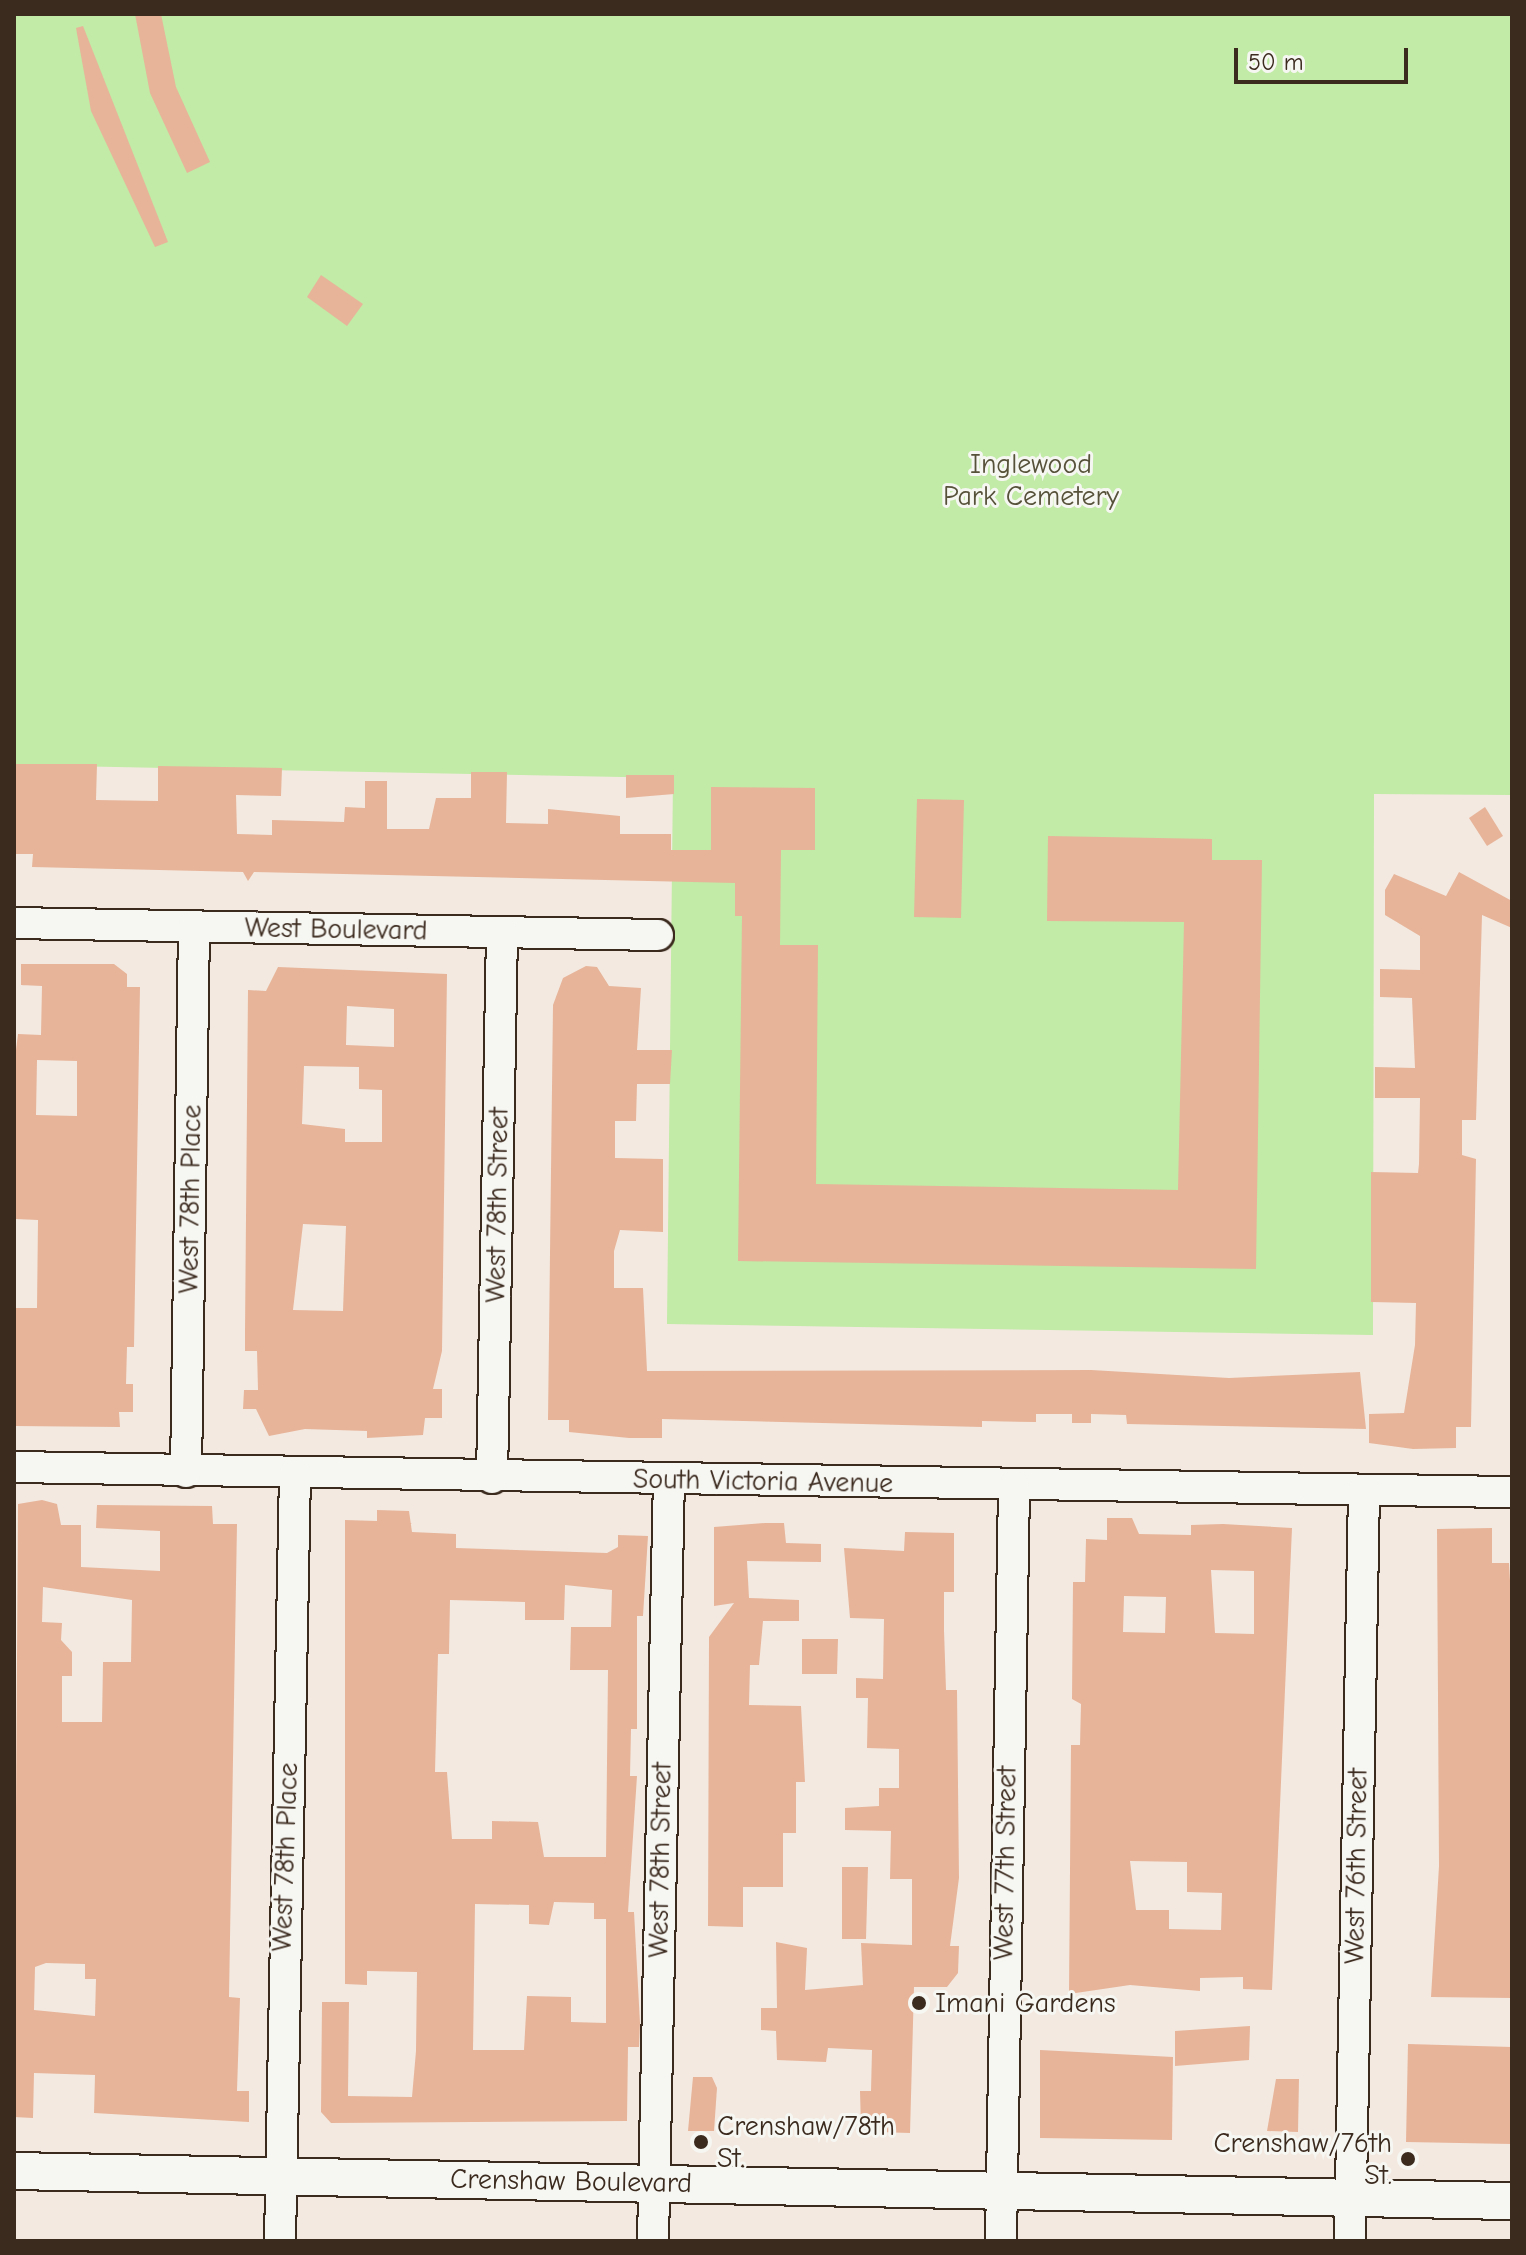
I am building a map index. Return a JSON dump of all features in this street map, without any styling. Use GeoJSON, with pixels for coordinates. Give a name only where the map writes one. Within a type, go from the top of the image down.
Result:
{"type":"FeatureCollection","features":[{"type":"Feature","properties":{"kind":"main road","name":"Crenshaw Boulevard"},"geometry":{"type":"LineString","coordinates":[[14,2171],[1512,2201]]}},
{"type":"Feature","properties":{"kind":"street","name":"West Boulevard"},"geometry":{"type":"LineString","coordinates":[[14,923],[658,935]]}},
{"type":"Feature","properties":{"kind":"street","name":"West 78th Place"},"geometry":{"type":"LineString","coordinates":[[186,1472],[194,926]]}},
{"type":"Feature","properties":{"kind":"street","name":"West 78th Street"},"geometry":{"type":"LineString","coordinates":[[492,1478],[502,933]]}},
{"type":"Feature","properties":{"kind":"street","name":"South Victoria Avenue"},"geometry":{"type":"LineString","coordinates":[[14,1467],[492,1478],[1512,1492]]}},
{"type":"Feature","properties":{"kind":"street","name":"West 78th Place"},"geometry":{"type":"LineString","coordinates":[[280,2241],[277,2174],[295,1473]]}},
{"type":"Feature","properties":{"kind":"street","name":"West 78th Street"},"geometry":{"type":"LineString","coordinates":[[653,2241],[669,1479]]}},
{"type":"Feature","properties":{"kind":"street","name":"West 77th Street"},"geometry":{"type":"LineString","coordinates":[[1001,2241],[1014,1486]]}},
{"type":"Feature","properties":{"kind":"street","name":"West 76th Street"},"geometry":{"type":"LineString","coordinates":[[1350,2241],[1364,1490]]}},
{"type":"Feature","properties":{"kind":"green space","name":"Inglewood Park Cemetery"},"geometry":{"type":"Polygon","coordinates":[[[14,14],[1512,14],[1512,795],[1374,794],[1373,1335],[667,1324],[673,778],[14,765],[14,14]]]}},
{"type":"Feature","properties":{"kind":"building"},"geometry":{"type":"Polygon","coordinates":[[[135,14],[161,14],[176,87],[210,162],[187,173],[150,93],[135,14]]]}},
{"type":"Feature","properties":{"kind":"building"},"geometry":{"type":"Polygon","coordinates":[[[83,26],[168,242],[155,247],[91,111],[76,28],[83,26]]]}},
{"type":"Feature","properties":{"kind":"building"},"geometry":{"type":"Polygon","coordinates":[[[321,275],[363,304],[347,326],[307,297],[321,275]]]}},
{"type":"Feature","properties":{"kind":"building"},"geometry":{"type":"Polygon","coordinates":[[[14,764],[97,764],[96,800],[158,801],[158,766],[282,768],[281,796],[236,795],[237,834],[272,835],[272,820],[344,822],[345,807],[365,808],[365,781],[387,781],[387,829],[429,829],[436,798],[471,798],[471,772],[507,772],[506,823],[548,824],[548,809],[620,816],[620,834],[671,834],[671,850],[711,850],[711,787],[815,788],[815,850],[781,850],[780,945],[818,945],[816,1184],[1178,1190],[1184,922],[1047,921],[1048,836],[1212,839],[1212,860],[1262,860],[1256,1269],[738,1261],[742,916],[735,916],[735,883],[254,872],[248,881],[243,872],[32,867],[33,854],[14,854],[14,764]]]}},
{"type":"Feature","properties":{"kind":"building"},"geometry":{"type":"Polygon","coordinates":[[[626,775],[674,775],[674,794],[626,798],[626,775]]]}},
{"type":"Feature","properties":{"kind":"building"},"geometry":{"type":"Polygon","coordinates":[[[917,799],[964,800],[961,918],[914,917],[917,799]]]}},
{"type":"Feature","properties":{"kind":"building"},"geometry":{"type":"Polygon","coordinates":[[[1485,807],[1503,836],[1487,846],[1469,818],[1485,807]]]}},
{"type":"Feature","properties":{"kind":"building"},"geometry":{"type":"Polygon","coordinates":[[[1459,872],[1512,901],[1512,928],[1482,915],[1476,1120],[1462,1120],[1462,1155],[1476,1159],[1471,1427],[1456,1427],[1456,1448],[1413,1449],[1369,1443],[1369,1414],[1404,1413],[1415,1345],[1416,1303],[1371,1302],[1371,1172],[1418,1173],[1419,1164],[1420,1098],[1375,1098],[1375,1067],[1415,1068],[1412,998],[1380,997],[1380,969],[1420,970],[1420,936],[1385,915],[1385,890],[1394,874],[1446,896],[1459,872]]]}},
{"type":"Feature","properties":{"kind":"building"},"geometry":{"type":"Polygon","coordinates":[[[21,964],[114,964],[127,974],[127,987],[140,987],[134,1347],[127,1347],[126,1384],[133,1384],[133,1412],[119,1412],[120,1427],[14,1426],[15,1308],[37,1308],[38,1220],[16,1219],[14,1066],[18,1034],[41,1035],[42,986],[21,985],[21,964]],[[37,1060],[36,1115],[77,1116],[77,1061],[37,1060]]]}},
{"type":"Feature","properties":{"kind":"building"},"geometry":{"type":"Polygon","coordinates":[[[586,966],[597,967],[609,986],[641,988],[637,1050],[672,1050],[670,1084],[637,1084],[636,1121],[615,1121],[615,1158],[663,1159],[663,1232],[620,1230],[614,1251],[614,1288],[643,1288],[647,1371],[1091,1370],[1229,1378],[1360,1372],[1366,1429],[1127,1424],[1126,1415],[1091,1414],[1091,1423],[1072,1423],[1072,1414],[1036,1414],[1036,1422],[982,1421],[982,1427],[662,1419],[662,1438],[629,1438],[569,1432],[569,1420],[548,1420],[553,1005],[563,978],[586,966]]]}},
{"type":"Feature","properties":{"kind":"building"},"geometry":{"type":"Polygon","coordinates":[[[278,967],[447,974],[442,1351],[433,1389],[442,1389],[442,1418],[425,1418],[423,1435],[367,1438],[367,1431],[305,1429],[269,1436],[256,1409],[243,1409],[244,1390],[258,1390],[257,1351],[245,1351],[248,990],[266,991],[278,967]],[[347,1006],[346,1045],[394,1047],[394,1009],[347,1006]],[[304,1066],[302,1124],[345,1129],[345,1142],[382,1142],[382,1090],[359,1089],[359,1067],[304,1066]],[[303,1224],[293,1310],[343,1311],[346,1226],[303,1224]]]}},
{"type":"Feature","properties":{"kind":"building"},"geometry":{"type":"Polygon","coordinates":[[[42,1500],[57,1504],[61,1525],[81,1525],[81,1567],[160,1571],[160,1531],[96,1528],[97,1505],[212,1506],[213,1524],[237,1524],[229,1997],[240,1998],[237,2091],[249,2091],[249,2122],[94,2113],[95,2075],[34,2073],[33,2118],[14,2117],[18,1504],[42,1500]],[[43,1587],[42,1622],[62,1623],[61,1640],[72,1652],[72,1676],[62,1676],[62,1722],[102,1722],[103,1662],[131,1662],[132,1600],[43,1587]],[[46,1963],[35,1967],[34,2010],[95,2016],[96,1979],[85,1979],[85,1964],[46,1963]]]}},
{"type":"Feature","properties":{"kind":"building"},"geometry":{"type":"Polygon","coordinates":[[[377,1510],[409,1511],[412,1532],[456,1534],[456,1548],[607,1553],[618,1547],[618,1535],[648,1536],[643,1616],[637,1616],[637,1729],[631,1729],[630,1776],[637,1776],[628,1912],[634,1912],[640,2023],[639,2047],[628,2047],[627,2121],[331,2123],[321,2112],[322,2002],[349,2002],[348,2096],[412,2097],[417,1972],[367,1971],[367,1985],[345,1984],[345,1520],[377,1521],[377,1510]],[[565,1585],[564,1620],[525,1620],[525,1602],[450,1600],[449,1654],[438,1654],[435,1772],[447,1772],[452,1839],[492,1839],[492,1821],[538,1822],[544,1857],[606,1857],[608,1670],[570,1670],[571,1627],[611,1627],[612,1590],[565,1585]],[[554,1902],[549,1925],[529,1924],[529,1905],[475,1904],[473,2050],[524,2050],[527,1996],[571,1997],[571,2022],[606,2023],[606,1919],[594,1919],[594,1903],[554,1902]]]}},
{"type":"Feature","properties":{"kind":"building"},"geometry":{"type":"Polygon","coordinates":[[[1107,1518],[1132,1518],[1139,1534],[1191,1535],[1191,1525],[1292,1528],[1272,1990],[1243,1989],[1243,1977],[1200,1978],[1200,1991],[1130,1985],[1069,1994],[1071,1745],[1080,1745],[1081,1704],[1072,1699],[1073,1582],[1085,1582],[1086,1539],[1107,1540],[1107,1518]],[[1211,1570],[1215,1633],[1254,1634],[1254,1571],[1211,1570]],[[1124,1596],[1123,1632],[1165,1633],[1166,1597],[1124,1596]],[[1130,1861],[1136,1910],[1169,1910],[1169,1929],[1221,1930],[1222,1893],[1187,1892],[1187,1862],[1130,1861]]]}},
{"type":"Feature","properties":{"kind":"building"},"geometry":{"type":"Polygon","coordinates":[[[784,1523],[786,1543],[821,1544],[821,1562],[747,1561],[749,1598],[799,1600],[799,1621],[763,1621],[759,1665],[750,1665],[749,1705],[801,1706],[805,1782],[796,1782],[796,1833],[783,1833],[783,1887],[743,1887],[743,1927],[708,1926],[709,1637],[734,1603],[714,1606],[714,1527],[784,1523]]]}},
{"type":"Feature","properties":{"kind":"building"},"geometry":{"type":"Polygon","coordinates":[[[1492,1528],[1492,1563],[1509,1563],[1512,1616],[1512,1998],[1431,1997],[1439,1866],[1437,1529],[1492,1528]]]}},
{"type":"Feature","properties":{"kind":"building"},"geometry":{"type":"Polygon","coordinates":[[[905,1532],[954,1533],[954,1592],[944,1592],[944,1630],[946,1690],[957,1690],[959,1878],[950,1946],[959,1946],[958,1973],[947,1987],[914,1987],[910,2133],[861,2128],[860,2091],[871,2091],[872,2050],[828,2048],[826,2062],[777,2060],[776,2031],[761,2030],[761,2008],[777,2008],[776,1942],[807,1948],[805,1990],[863,1985],[861,1943],[912,1945],[912,1879],[890,1879],[891,1831],[845,1830],[845,1808],[879,1806],[879,1788],[899,1788],[899,1749],[867,1748],[868,1698],[856,1698],[856,1678],[883,1679],[884,1619],[850,1618],[844,1548],[904,1551],[905,1532]]]}},
{"type":"Feature","properties":{"kind":"building"},"geometry":{"type":"Polygon","coordinates":[[[802,1639],[838,1639],[837,1674],[802,1674],[802,1639]]]}},
{"type":"Feature","properties":{"kind":"building"},"geometry":{"type":"Polygon","coordinates":[[[842,1867],[868,1867],[866,1939],[842,1939],[842,1867]]]}},
{"type":"Feature","properties":{"kind":"building"},"geometry":{"type":"Polygon","coordinates":[[[1250,2026],[1249,2060],[1175,2066],[1175,2031],[1250,2026]]]}},
{"type":"Feature","properties":{"kind":"building"},"geometry":{"type":"Polygon","coordinates":[[[1408,2044],[1512,2047],[1512,2144],[1406,2142],[1408,2044]]]}},
{"type":"Feature","properties":{"kind":"building"},"geometry":{"type":"Polygon","coordinates":[[[1040,2050],[1173,2057],[1172,2140],[1040,2138],[1040,2050]]]}},
{"type":"Feature","properties":{"kind":"building"},"geometry":{"type":"Polygon","coordinates":[[[693,2077],[712,2077],[717,2088],[714,2131],[688,2131],[693,2077]]]}},
{"type":"Feature","properties":{"kind":"building"},"geometry":{"type":"Polygon","coordinates":[[[1276,2079],[1299,2079],[1298,2132],[1267,2131],[1276,2079]]]}},
{"type":"Feature","properties":{"kind":"place","name":"Imani Gardens"},"geometry":{"type":"Point","coordinates":[919,2003]}},
{"type":"Feature","properties":{"kind":"place","name":"Crenshaw/78th St."},"geometry":{"type":"Point","coordinates":[701,2142]}},
{"type":"Feature","properties":{"kind":"place","name":"Crenshaw/76th St."},"geometry":{"type":"Point","coordinates":[1408,2159]}}]}
